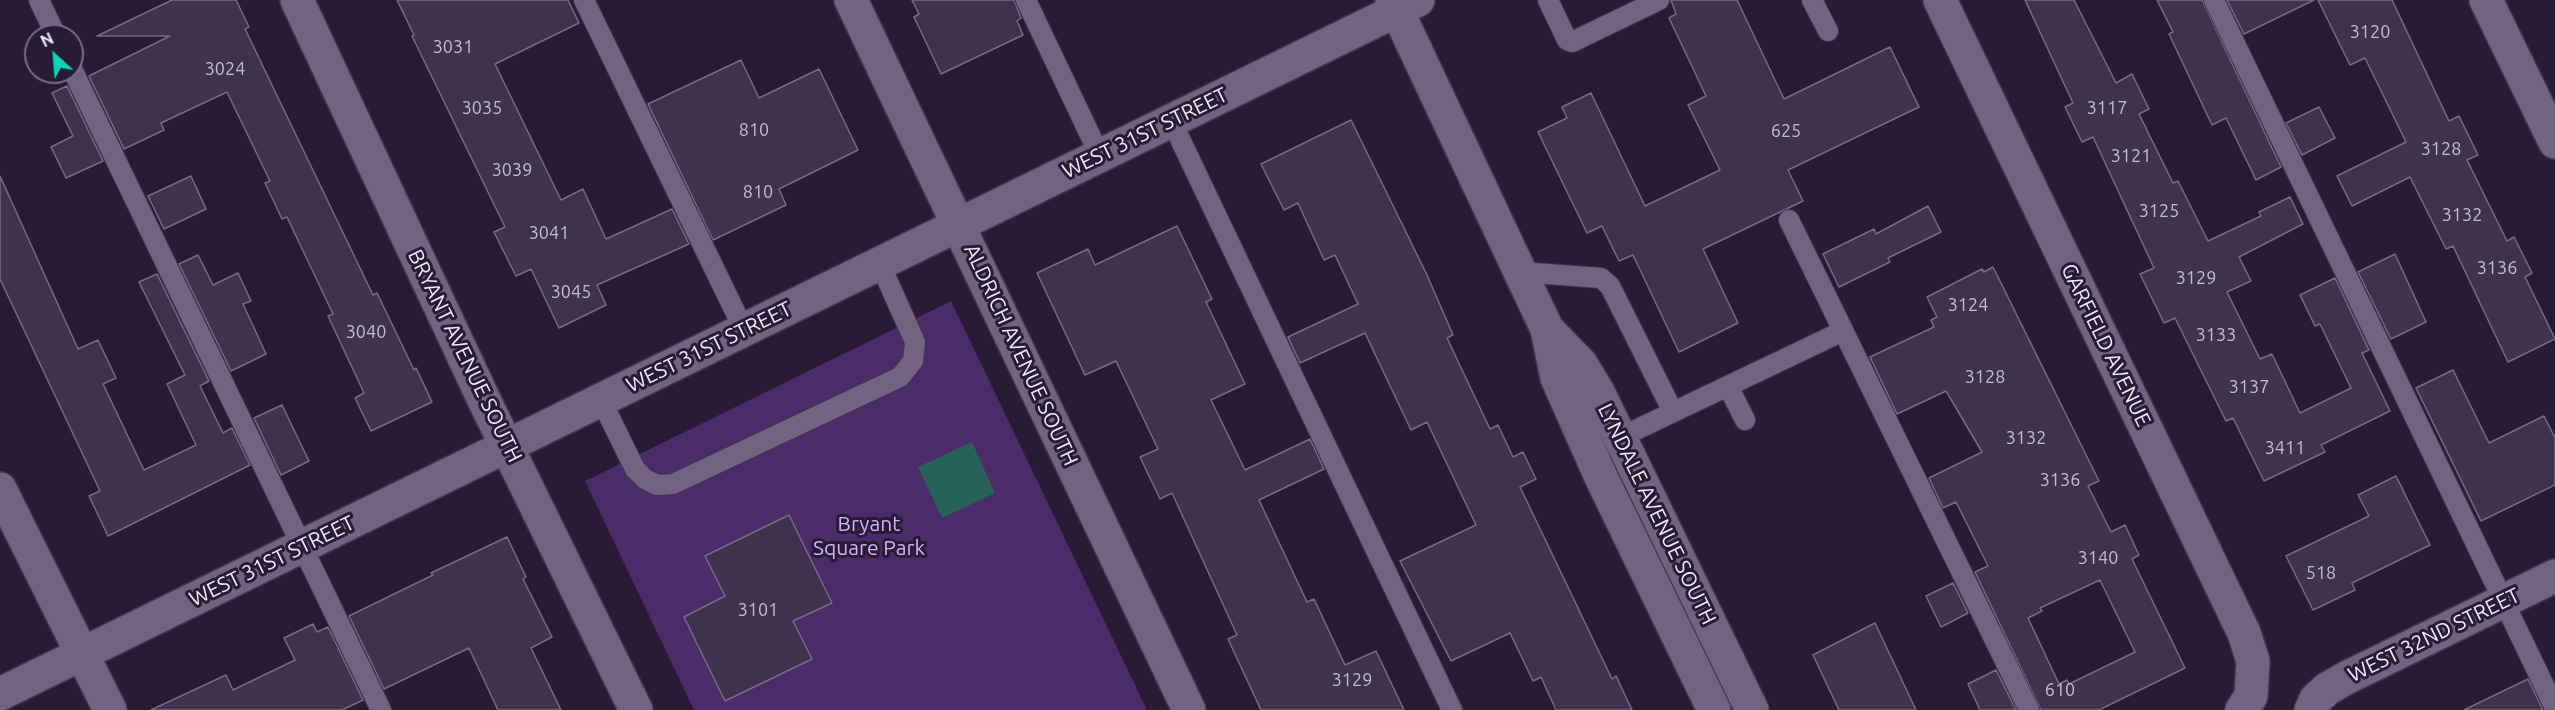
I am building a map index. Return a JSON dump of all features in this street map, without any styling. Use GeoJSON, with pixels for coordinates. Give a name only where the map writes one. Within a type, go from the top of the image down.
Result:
{"type":"FeatureCollection","features":[{"type":"Feature","properties":{"kind":"street","name":"BRYANT AVENUE SOUTH"},"geometry":{"type":"LineString","coordinates":[[297,0],[507,446],[636,710]]}},
{"type":"Feature","properties":{"kind":"street","name":"ALDRICH AVENUE SOUTH"},"geometry":{"type":"LineString","coordinates":[[851,0],[1189,710]]}},
{"type":"Feature","properties":{"kind":"street","name":"GARFIELD AVENUE"},"geometry":{"type":"LineString","coordinates":[[1940,0],[2244,633],[2253,662],[2247,703]]}},
{"type":"Feature","properties":{"kind":"street"},"geometry":{"type":"LineString","coordinates":[[2486,0],[2555,142]]}},
{"type":"Feature","properties":{"kind":"street","name":"WEST 31ST STREET"},"geometry":{"type":"LineString","coordinates":[[0,694],[1100,156],[1402,3]]}},
{"type":"Feature","properties":{"kind":"street","name":"LYNDALE AVENUE SOUTH"},"geometry":{"type":"LineString","coordinates":[[1402,3],[1547,329],[1552,361],[1565,397],[1714,710]]}},
{"type":"Feature","properties":{"kind":"street","name":"LYNDALE AVENUE SOUTH"},"geometry":{"type":"LineString","coordinates":[[1547,329],[1590,377],[1752,710]]}},
{"type":"Feature","properties":{"kind":"street"},"geometry":{"type":"LineString","coordinates":[[0,489],[110,710]]}},
{"type":"Feature","properties":{"kind":"street","name":"WEST 32ND STREET"},"geometry":{"type":"LineString","coordinates":[[2314,705],[2346,678],[2555,576]]}},
{"type":"Feature","properties":{"kind":"lane"},"geometry":{"type":"LineString","coordinates":[[39,0],[50,24]]}},
{"type":"Feature","properties":{"kind":"lane"},"geometry":{"type":"LineString","coordinates":[[584,0],[744,330]]}},
{"type":"Feature","properties":{"kind":"lane"},"geometry":{"type":"LineString","coordinates":[[1026,0],[1100,156]]}},
{"type":"Feature","properties":{"kind":"lane"},"geometry":{"type":"LineString","coordinates":[[1548,0],[1567,40],[1572,42],[1659,0]]}},
{"type":"Feature","properties":{"kind":"lane"},"geometry":{"type":"LineString","coordinates":[[1812,0],[1828,31]]}},
{"type":"Feature","properties":{"kind":"lane"},"geometry":{"type":"LineString","coordinates":[[2214,0],[2555,708]]}},
{"type":"Feature","properties":{"kind":"lane"},"geometry":{"type":"LineString","coordinates":[[79,84],[381,710]]}},
{"type":"Feature","properties":{"kind":"lane"},"geometry":{"type":"LineString","coordinates":[[1171,120],[1452,710]]}},
{"type":"Feature","properties":{"kind":"lane"},"geometry":{"type":"LineString","coordinates":[[1789,220],[2029,710]]}},
{"type":"Feature","properties":{"kind":"lane"},"geometry":{"type":"LineString","coordinates":[[601,400],[634,469],[645,479],[657,485],[673,484],[900,377],[913,361],[915,342],[880,264]]}},
{"type":"Feature","properties":{"kind":"lane"},"geometry":{"type":"LineString","coordinates":[[1520,272],[1601,278],[1610,286],[1673,412]]}},
{"type":"Feature","properties":{"kind":"lane"},"geometry":{"type":"LineString","coordinates":[[1620,438],[1843,331]]}},
{"type":"Feature","properties":{"kind":"lane"},"geometry":{"type":"LineString","coordinates":[[1728,386],[1744,420]]}},
{"type":"Feature","properties":{"kind":"green space","name":"Bryant Square Park"},"geometry":{"type":"Polygon","coordinates":[[[951,301],[1147,710],[694,710],[585,481],[951,301]]]}},
{"type":"Feature","properties":{"kind":"shaded area"},"geometry":{"type":"Polygon","coordinates":[[[972,442],[995,493],[942,518],[918,467],[972,442]]]}},
{"type":"Feature","properties":{"kind":"building"},"geometry":{"type":"Polygon","coordinates":[[[172,0],[236,0],[249,27],[245,29],[373,295],[377,293],[432,402],[371,431],[355,398],[364,393],[328,316],[333,314],[287,217],[282,219],[265,183],[270,181],[227,92],[161,123],[164,130],[124,149],[89,76],[170,36],[97,36],[172,0]]]}},
{"type":"Feature","properties":{"kind":"building"},"geometry":{"type":"Polygon","coordinates":[[[397,0],[568,0],[579,23],[495,64],[561,200],[583,189],[606,239],[672,209],[689,244],[597,285],[606,305],[559,328],[531,269],[516,276],[494,232],[505,227],[412,36],[414,35],[397,0]]]}},
{"type":"Feature","properties":{"kind":"building"},"geometry":{"type":"Polygon","coordinates":[[[912,0],[1014,0],[1021,18],[1017,21],[1023,35],[941,74],[914,17],[919,14],[912,0]]]}},
{"type":"Feature","properties":{"kind":"building"},"geometry":{"type":"Polygon","coordinates":[[[1671,0],[1737,0],[1784,99],[1890,47],[1919,107],[1788,170],[1803,201],[1703,249],[1738,323],[1679,352],[1633,255],[1619,261],[1602,226],[1587,233],[1538,132],[1567,118],[1562,107],[1591,93],[1645,206],[1720,170],[1688,105],[1706,96],[1669,18],[1676,14],[1671,0]]]}},
{"type":"Feature","properties":{"kind":"building"},"geometry":{"type":"Polygon","coordinates":[[[2025,0],[2074,0],[2116,83],[2132,74],[2149,109],[2139,114],[2173,183],[2178,181],[2208,241],[2261,216],[2259,212],[2290,197],[2303,224],[2239,257],[2251,281],[2227,292],[2260,359],[2272,354],[2300,413],[2351,388],[2320,324],[2315,326],[2300,295],[2335,278],[2369,350],[2362,353],[2390,411],[2321,445],[2325,452],[2264,481],[2233,418],[2226,421],[2175,318],[2164,323],[2140,274],[2154,268],[2093,137],[2082,142],[2065,107],[2073,103],[2025,0]]]}},
{"type":"Feature","properties":{"kind":"building"},"geometry":{"type":"Polygon","coordinates":[[[2157,0],[2202,0],[2281,167],[2256,180],[2226,118],[2212,125],[2169,34],[2173,32],[2157,0]]]}},
{"type":"Feature","properties":{"kind":"building"},"geometry":{"type":"Polygon","coordinates":[[[2227,0],[2314,0],[2244,34],[2227,0]]]}},
{"type":"Feature","properties":{"kind":"building"},"geometry":{"type":"Polygon","coordinates":[[[2318,0],[2392,0],[2449,121],[2459,116],[2478,155],[2467,160],[2507,241],[2514,237],[2532,273],[2525,277],[2555,339],[2508,362],[2453,246],[2446,249],[2410,177],[2352,206],[2337,176],[2406,142],[2365,58],[2350,65],[2318,0]]]}},
{"type":"Feature","properties":{"kind":"building"},"geometry":{"type":"Polygon","coordinates":[[[741,60],[759,98],[819,69],[858,150],[779,189],[786,205],[713,240],[648,104],[741,60]]]}},
{"type":"Feature","properties":{"kind":"building"},"geometry":{"type":"Polygon","coordinates":[[[67,86],[103,161],[66,178],[51,147],[73,136],[52,93],[67,86]]]}},
{"type":"Feature","properties":{"kind":"building"},"geometry":{"type":"Polygon","coordinates":[[[2319,107],[2335,138],[2302,155],[2286,123],[2319,107]]]}},
{"type":"Feature","properties":{"kind":"building"},"geometry":{"type":"Polygon","coordinates":[[[1351,120],[1427,275],[1453,335],[1447,338],[1490,429],[1498,425],[1513,457],[1523,452],[1536,479],[1520,487],[1612,679],[1616,676],[1632,710],[1556,710],[1541,677],[1533,681],[1510,633],[1451,661],[1400,561],[1476,525],[1427,422],[1411,430],[1365,333],[1300,363],[1288,337],[1358,304],[1335,255],[1324,260],[1298,203],[1284,210],[1261,164],[1351,120]]]}},
{"type":"Feature","properties":{"kind":"building"},"geometry":{"type":"Polygon","coordinates":[[[0,176],[78,349],[98,340],[116,378],[103,384],[144,470],[196,445],[167,384],[185,375],[139,282],[157,274],[209,381],[200,386],[223,433],[232,428],[250,465],[108,536],[89,496],[100,491],[0,279],[0,176]]]}},
{"type":"Feature","properties":{"kind":"building"},"geometry":{"type":"Polygon","coordinates":[[[191,176],[206,209],[164,229],[148,196],[191,176]]]}},
{"type":"Feature","properties":{"kind":"building"},"geometry":{"type":"Polygon","coordinates":[[[1928,206],[1941,232],[1888,258],[1890,262],[1839,287],[1823,254],[1874,229],[1876,234],[1928,206]]]}},
{"type":"Feature","properties":{"kind":"building"},"geometry":{"type":"Polygon","coordinates":[[[1177,226],[1212,299],[1206,302],[1245,384],[1211,400],[1245,470],[1310,439],[1324,469],[1259,500],[1307,602],[1314,599],[1345,665],[1376,651],[1404,710],[1261,710],[1228,639],[1237,635],[1172,493],[1160,499],[1140,457],[1158,449],[1116,361],[1085,375],[1037,273],[1088,249],[1095,265],[1177,226]]]}},
{"type":"Feature","properties":{"kind":"building"},"geometry":{"type":"Polygon","coordinates":[[[2395,254],[2426,322],[2391,339],[2358,272],[2395,254]]]}},
{"type":"Feature","properties":{"kind":"building"},"geometry":{"type":"Polygon","coordinates":[[[198,255],[213,285],[238,273],[251,301],[243,304],[266,354],[231,371],[179,264],[198,255]]]}},
{"type":"Feature","properties":{"kind":"building"},"geometry":{"type":"Polygon","coordinates":[[[1993,267],[2099,481],[2088,486],[2111,532],[2125,525],[2139,555],[2132,559],[2185,668],[2099,710],[2041,710],[1975,572],[1988,566],[1956,502],[1943,508],[1929,478],[1982,452],[1946,391],[1897,414],[1870,357],[1934,327],[1931,320],[1937,317],[1927,297],[1982,269],[1984,272],[1993,267]],[[2100,580],[2040,608],[2042,611],[2028,618],[2059,684],[2067,680],[2069,684],[2135,652],[2100,580]]]}},
{"type":"Feature","properties":{"kind":"building"},"geometry":{"type":"Polygon","coordinates":[[[2453,370],[2489,443],[2544,416],[2555,438],[2555,485],[2481,521],[2416,388],[2453,370]]]}},
{"type":"Feature","properties":{"kind":"building"},"geometry":{"type":"Polygon","coordinates":[[[282,405],[309,461],[281,475],[254,418],[282,405]]]}},
{"type":"Feature","properties":{"kind":"building"},"geometry":{"type":"Polygon","coordinates":[[[2396,476],[2430,545],[2352,583],[2355,590],[2313,610],[2286,556],[2369,516],[2358,495],[2396,476]]]}},
{"type":"Feature","properties":{"kind":"building","name":"Bryant Square Park"},"geometry":{"type":"Polygon","coordinates":[[[789,515],[832,603],[793,621],[812,659],[725,701],[684,617],[725,596],[705,556],[789,515]]]}},
{"type":"Feature","properties":{"kind":"building"},"geometry":{"type":"Polygon","coordinates":[[[507,537],[526,577],[523,579],[552,637],[531,648],[561,710],[498,710],[469,648],[384,689],[349,616],[507,537]]]}},
{"type":"Feature","properties":{"kind":"building"},"geometry":{"type":"Polygon","coordinates":[[[1953,583],[1968,613],[1941,627],[1926,596],[1953,583]]]}},
{"type":"Feature","properties":{"kind":"building"},"geometry":{"type":"Polygon","coordinates":[[[1875,623],[1916,710],[1839,710],[1813,655],[1875,623]]]}},
{"type":"Feature","properties":{"kind":"building"},"geometry":{"type":"Polygon","coordinates":[[[313,624],[317,632],[328,627],[363,700],[342,710],[151,710],[226,675],[233,690],[295,660],[284,638],[313,624]]]}},
{"type":"Feature","properties":{"kind":"building"},"geometry":{"type":"Polygon","coordinates":[[[1996,670],[2016,710],[1980,710],[1968,684],[1996,670]]]}},
{"type":"Feature","properties":{"kind":"building"},"geometry":{"type":"Polygon","coordinates":[[[2528,679],[2543,710],[2464,710],[2528,679]]]}}]}
